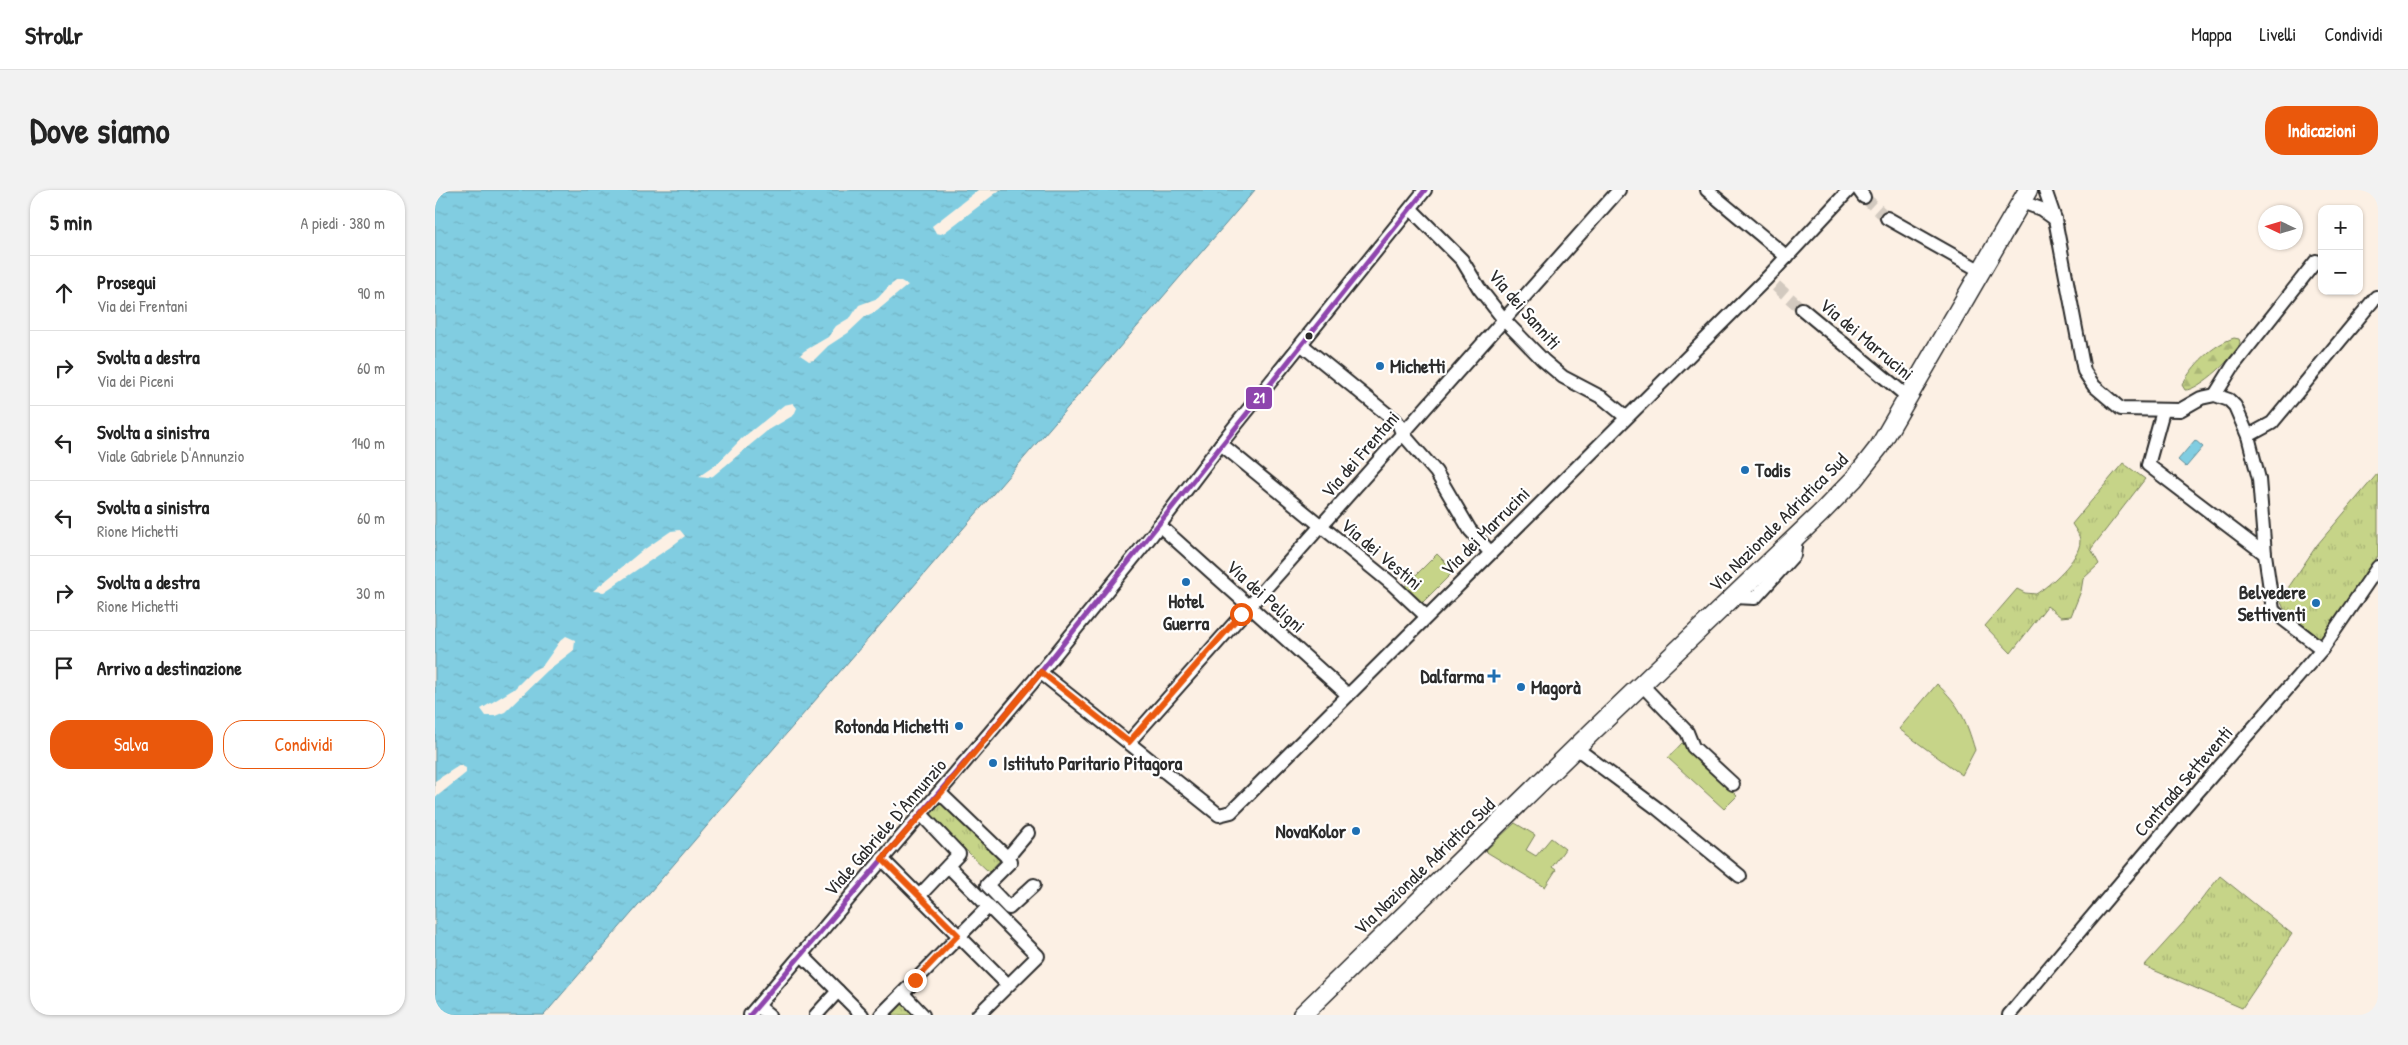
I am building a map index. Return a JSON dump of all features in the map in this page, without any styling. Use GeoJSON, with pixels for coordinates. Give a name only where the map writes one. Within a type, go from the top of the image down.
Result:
{"type":"FeatureCollection","features":[{"type":"Feature","properties":{"kind":"main road","name":"Via Nazionale Adriatica Sud"},"geometry":{"type":"LineString","coordinates":[[1302,1015],[1854,479],[1879,447],[1909,398],[2025,196]]}},
{"type":"Feature","properties":{"kind":"street","name":"Viale Gabriele D'Annunzio"},"geometry":{"type":"LineString","coordinates":[[754,1010],[882,859],[941,793],[1159,525],[1221,444],[1425,190]]}},
{"type":"Feature","properties":{"kind":"street","name":"Via dei Frentani"},"geometry":{"type":"LineString","coordinates":[[1129,742],[1248,606],[1321,527],[1402,433],[1505,321],[1619,190]]}},
{"type":"Feature","properties":{"kind":"street"},"geometry":{"type":"LineString","coordinates":[[1707,190],[1787,257]]}},
{"type":"Feature","properties":{"kind":"street","name":"Via dei Marrucini"},"geometry":{"type":"LineString","coordinates":[[1129,742],[1219,815],[1231,812],[1626,417],[1771,282],[1787,257],[1849,190]]}},
{"type":"Feature","properties":{"kind":"street"},"geometry":{"type":"LineString","coordinates":[[2045,190],[2055,218],[2084,371],[2094,386],[2121,409],[2181,410],[2201,398],[2215,395],[2229,400],[2235,406],[2248,436],[2259,479],[2265,554],[2273,610],[2322,649]]}},
{"type":"Feature","properties":{"kind":"street"},"geometry":{"type":"LineString","coordinates":[[2025,196],[2055,218]]}},
{"type":"Feature","properties":{"kind":"street","name":"Via dei Sanniti"},"geometry":{"type":"LineString","coordinates":[[1411,209],[1462,260],[1479,288],[1505,321],[1543,360],[1563,377],[1603,398],[1626,417]]}},
{"type":"Feature","properties":{"kind":"street"},"geometry":{"type":"LineString","coordinates":[[1887,218],[1981,272]]}},
{"type":"Feature","properties":{"kind":"street"},"geometry":{"type":"LineString","coordinates":[[2215,395],[2233,366],[2316,261]]}},
{"type":"Feature","properties":{"kind":"street"},"geometry":{"type":"LineString","coordinates":[[2248,436],[2272,423],[2376,297]]}},
{"type":"Feature","properties":{"kind":"street","name":"Via dei Marrucini"},"geometry":{"type":"LineString","coordinates":[[1802,309],[1909,398]]}},
{"type":"Feature","properties":{"kind":"street"},"geometry":{"type":"LineString","coordinates":[[1301,345],[1398,424],[1402,433],[1436,472],[1470,530],[1490,552]]}},
{"type":"Feature","properties":{"kind":"street"},"geometry":{"type":"LineString","coordinates":[[2163,411],[2148,465],[2265,554]]}},
{"type":"Feature","properties":{"kind":"street","name":"Via dei Vestini"},"geometry":{"type":"LineString","coordinates":[[1221,444],[1392,584],[1426,616]]}},
{"type":"Feature","properties":{"kind":"street","name":"Via dei Peligni"},"geometry":{"type":"LineString","coordinates":[[1159,525],[1348,695]]}},
{"type":"Feature","properties":{"kind":"street","name":"Contrada Setteventi"},"geometry":{"type":"LineString","coordinates":[[2009,1015],[2181,811],[2322,649],[2378,567]]}},
{"type":"Feature","properties":{"kind":"street"},"geometry":{"type":"LineString","coordinates":[[1044,667],[1129,742]]}},
{"type":"Feature","properties":{"kind":"street"},"geometry":{"type":"LineString","coordinates":[[1642,685],[1687,732],[1693,747],[1733,784]]}},
{"type":"Feature","properties":{"kind":"street"},"geometry":{"type":"LineString","coordinates":[[1576,748],[1659,809],[1740,876]]}},
{"type":"Feature","properties":{"kind":"street"},"geometry":{"type":"LineString","coordinates":[[941,793],[1011,861],[987,886],[1009,908],[1034,885]]}},
{"type":"Feature","properties":{"kind":"street"},"geometry":{"type":"LineString","coordinates":[[919,895],[958,856],[959,852],[921,814]]}},
{"type":"Feature","properties":{"kind":"street"},"geometry":{"type":"LineString","coordinates":[[1007,858],[1028,832]]}},
{"type":"Feature","properties":{"kind":"street"},"geometry":{"type":"LineString","coordinates":[[882,859],[1008,986]]}},
{"type":"Feature","properties":{"kind":"street"},"geometry":{"type":"LineString","coordinates":[[948,866],[1038,956],[978,1015]]}},
{"type":"Feature","properties":{"kind":"street"},"geometry":{"type":"LineString","coordinates":[[881,1015],[958,935],[989,906]]}},
{"type":"Feature","properties":{"kind":"street"},"geometry":{"type":"LineString","coordinates":[[801,954],[861,1015]]}},
{"type":"Feature","properties":{"kind":"street"},"geometry":{"type":"LineString","coordinates":[[816,1015],[838,991]]}},
{"type":"Feature","properties":{"kind":"street"},"geometry":{"type":"LineString","coordinates":[[903,994],[923,1015]]}},
{"type":"Feature","properties":{"kind":"street"},"geometry":{"type":"LineString","coordinates":[[754,1010],[769,1015]]}},
{"type":"Feature","properties":{"kind":"green space"},"geometry":{"type":"Polygon","coordinates":[[[2234,338],[2239,339],[2240,342],[2238,348],[2226,363],[2199,385],[2185,390],[2182,385],[2197,363],[2218,345],[2234,338]]]}},
{"type":"Feature","properties":{"kind":"green space"},"geometry":{"type":"Polygon","coordinates":[[[2123,463],[2145,479],[2091,549],[2099,564],[2083,579],[2081,591],[2071,616],[2061,617],[2047,606],[2011,653],[1985,626],[2017,589],[2025,593],[2036,594],[2056,578],[2070,563],[2079,548],[2080,541],[2072,524],[2123,463]]]}},
{"type":"Feature","properties":{"kind":"green space"},"geometry":{"type":"Polygon","coordinates":[[[2378,473],[2378,556],[2321,639],[2284,609],[2280,600],[2317,545],[2378,473]]]}},
{"type":"Feature","properties":{"kind":"green space"},"geometry":{"type":"Polygon","coordinates":[[[1437,554],[1454,571],[1422,603],[1405,586],[1437,554]]]}},
{"type":"Feature","properties":{"kind":"green space"},"geometry":{"type":"Polygon","coordinates":[[[1937,684],[1957,706],[1969,730],[1975,750],[1962,775],[1899,729],[1937,684]]]}},
{"type":"Feature","properties":{"kind":"green space"},"geometry":{"type":"Polygon","coordinates":[[[1682,743],[1737,796],[1724,809],[1668,758],[1682,743]]]}},
{"type":"Feature","properties":{"kind":"green space"},"geometry":{"type":"Polygon","coordinates":[[[941,802],[1002,858],[989,872],[930,816],[941,802]]]}},
{"type":"Feature","properties":{"kind":"green space"},"geometry":{"type":"Polygon","coordinates":[[[1515,823],[1535,835],[1526,850],[1536,856],[1551,838],[1565,849],[1552,867],[1556,870],[1545,887],[1485,851],[1515,823]]]}},
{"type":"Feature","properties":{"kind":"green space"},"geometry":{"type":"Polygon","coordinates":[[[2220,876],[2292,934],[2242,1008],[2144,966],[2183,923],[2220,876]]]}},
{"type":"Feature","properties":{"kind":"green space"},"geometry":{"type":"Polygon","coordinates":[[[902,1004],[914,1015],[890,1015],[902,1004]]]}},
{"type":"Feature","properties":{"kind":"water"},"geometry":{"type":"Polygon","coordinates":[[[435,190],[1255,190],[544,1015],[435,1015],[435,190]]]}},
{"type":"Feature","properties":{"kind":"water"},"geometry":{"type":"Polygon","coordinates":[[[2195,440],[2203,447],[2186,467],[2178,460],[2195,440]]]}},
{"type":"Feature","properties":{"kind":"pier"},"geometry":{"type":"Polygon","coordinates":[[[978,190],[1000,190],[945,232],[941,234],[936,233],[932,226],[978,190]]]}},
{"type":"Feature","properties":{"kind":"pier"},"geometry":{"type":"Polygon","coordinates":[[[896,281],[901,281],[908,285],[877,311],[866,316],[848,333],[828,346],[814,360],[809,361],[800,355],[828,337],[836,326],[851,317],[859,305],[878,298],[896,281]]]}},
{"type":"Feature","properties":{"kind":"pier"},"geometry":{"type":"Polygon","coordinates":[[[793,403],[797,408],[794,415],[767,431],[713,476],[708,478],[698,477],[717,464],[741,439],[784,405],[793,403]]]}},
{"type":"Feature","properties":{"kind":"pier"},"geometry":{"type":"Polygon","coordinates":[[[680,530],[685,536],[672,546],[604,592],[593,591],[639,553],[671,531],[680,530]]]}},
{"type":"Feature","properties":{"kind":"pier"},"geometry":{"type":"Polygon","coordinates":[[[566,636],[575,640],[574,650],[547,671],[505,712],[495,716],[486,716],[481,709],[514,689],[532,671],[543,665],[560,641],[566,636]]]}},
{"type":"Feature","properties":{"kind":"pier"},"geometry":{"type":"Polygon","coordinates":[[[460,765],[466,768],[466,773],[435,798],[435,781],[460,765]]]}},
{"type":"Feature","properties":{"kind":"tunnel"},"geometry":{"type":"LineString","coordinates":[[1864,197],[1887,218]]}},
{"type":"Feature","properties":{"kind":"tunnel"},"geometry":{"type":"LineString","coordinates":[[1776,286],[1802,309]]}},
{"type":"Feature","properties":{"kind":"transit line","name":"21"},"geometry":{"type":"LineString","coordinates":[[750,1015],[1032,683],[1425,190]]}},
{"type":"Feature","properties":{"kind":"place","name":"Michetti"},"geometry":{"type":"Point","coordinates":[1380,366]}},
{"type":"Feature","properties":{"kind":"place","name":"Todis"},"geometry":{"type":"Point","coordinates":[1745,470]}},
{"type":"Feature","properties":{"kind":"place","name":"Hotel Guerra"},"geometry":{"type":"Point","coordinates":[1186,582]}},
{"type":"Feature","properties":{"kind":"place","name":"Belvedere Settiventi"},"geometry":{"type":"Point","coordinates":[2316,603]}},
{"type":"Feature","properties":{"kind":"place","name":"Dalfarma"},"geometry":{"type":"Point","coordinates":[1494,676]}},
{"type":"Feature","properties":{"kind":"place","name":"Magorà"},"geometry":{"type":"Point","coordinates":[1521,687]}},
{"type":"Feature","properties":{"kind":"place","name":"Rotonda Michetti"},"geometry":{"type":"Point","coordinates":[959,726]}},
{"type":"Feature","properties":{"kind":"place","name":"Istituto Paritario Pitagora"},"geometry":{"type":"Point","coordinates":[993,763]}},
{"type":"Feature","properties":{"kind":"place","name":"NovaKolor"},"geometry":{"type":"Point","coordinates":[1356,831]}},
{"type":"Feature","properties":{"kind":"route"},"geometry":{"type":"LineString","coordinates":[[915,980],[958,935],[882,859],[941,793],[1041,672],[1129,742],[1241,614]]}}]}
